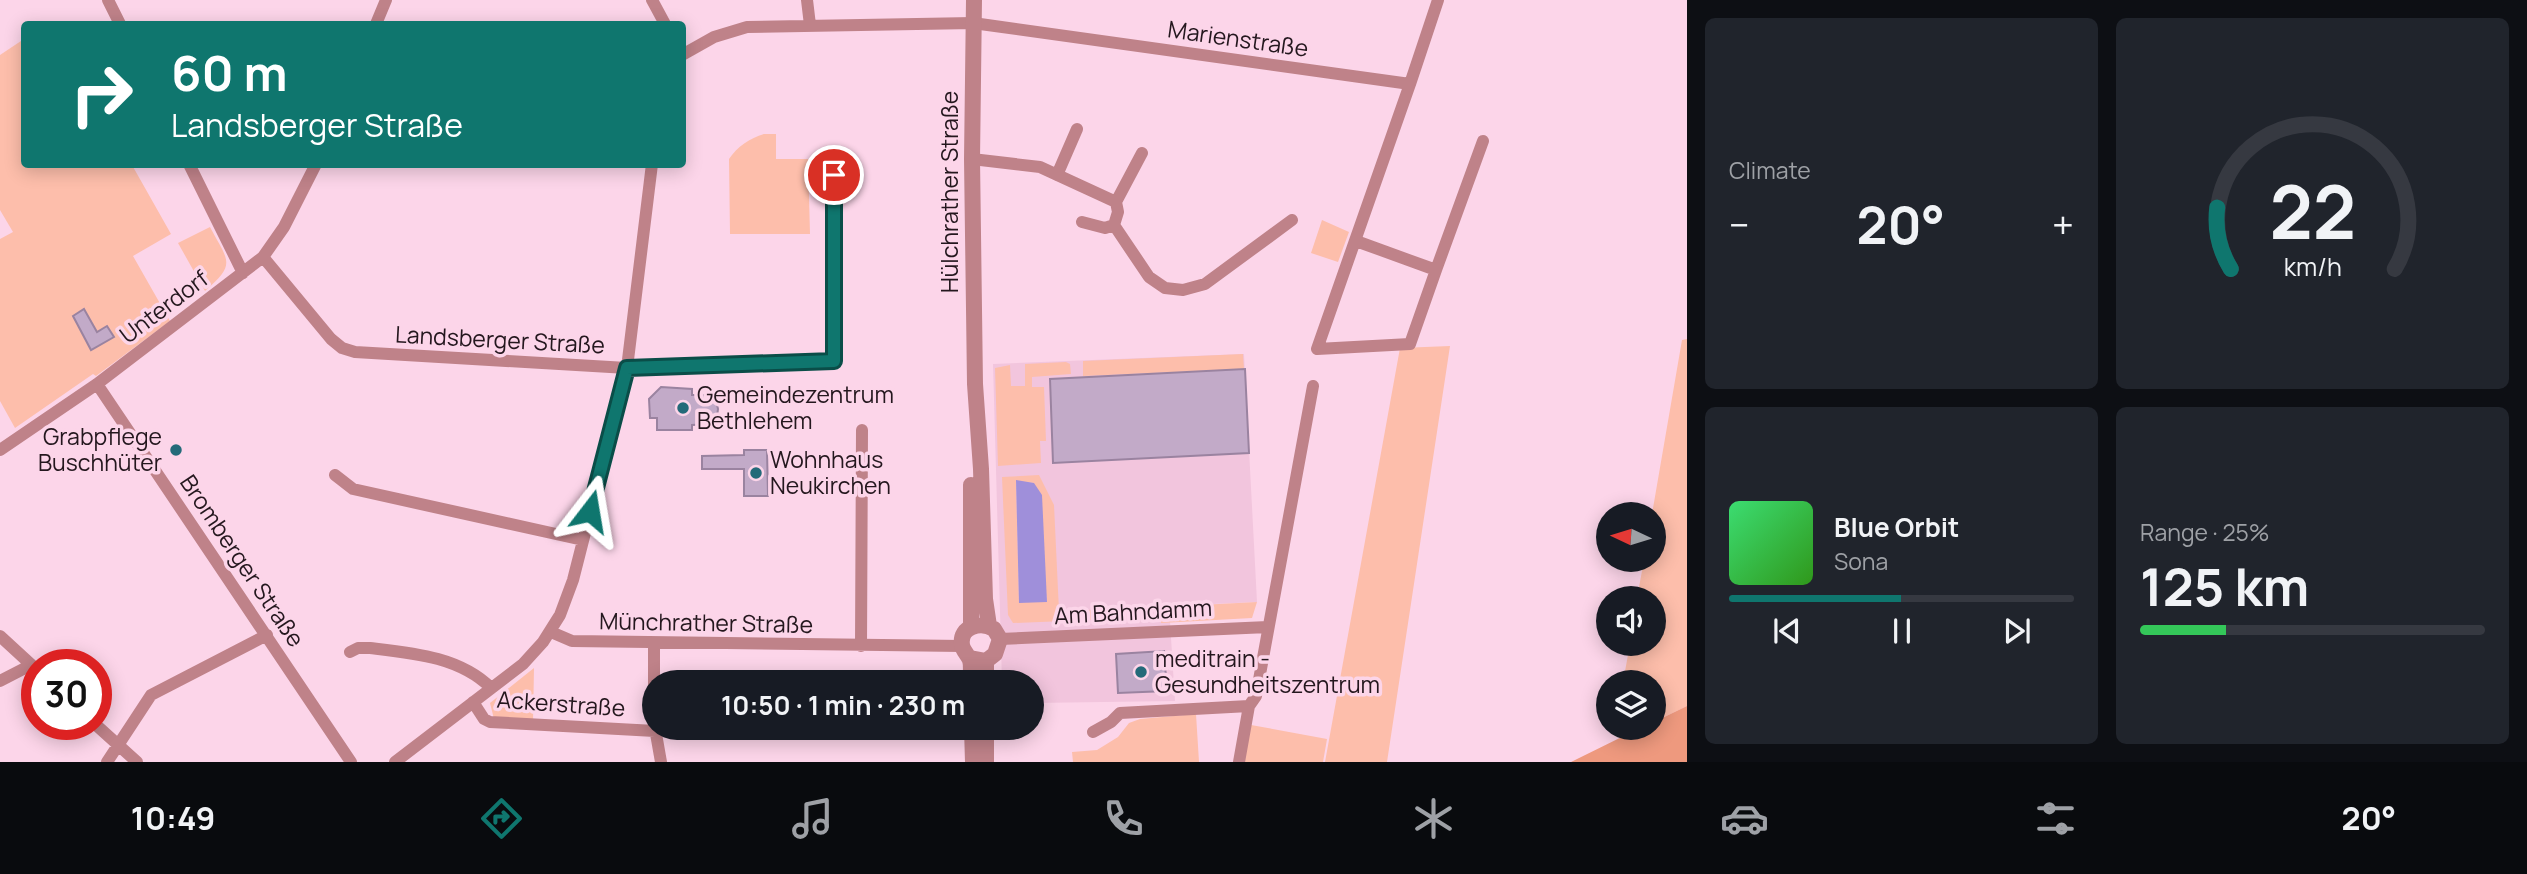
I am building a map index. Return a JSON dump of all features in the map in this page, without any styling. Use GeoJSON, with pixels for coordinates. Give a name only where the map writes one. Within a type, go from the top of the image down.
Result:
{"type":"FeatureCollection","features":[{"type":"Feature","properties":{"kind":"street"},"geometry":{"type":"LineString","coordinates":[[108,0],[118,21]]}},
{"type":"Feature","properties":{"kind":"street"},"geometry":{"type":"LineString","coordinates":[[377,21],[386,0]]}},
{"type":"Feature","properties":{"kind":"street"},"geometry":{"type":"LineString","coordinates":[[652,0],[663,21]]}},
{"type":"Feature","properties":{"kind":"street"},"geometry":{"type":"LineString","coordinates":[[807,0],[810,24]]}},
{"type":"Feature","properties":{"kind":"street","name":"Hülchrather Straße"},"geometry":{"type":"LineString","coordinates":[[974,0],[972,159],[975,384],[985,599],[989,626]]}},
{"type":"Feature","properties":{"kind":"street"},"geometry":{"type":"LineString","coordinates":[[1438,0],[1317,349],[1410,344],[1483,141]]}},
{"type":"Feature","properties":{"kind":"street","name":"Marienstraße"},"geometry":{"type":"LineString","coordinates":[[686,52],[736,29],[810,24],[973,23],[1410,84]]}},
{"type":"Feature","properties":{"kind":"street"},"geometry":{"type":"LineString","coordinates":[[1058,175],[1077,130]]}},
{"type":"Feature","properties":{"kind":"street"},"geometry":{"type":"LineString","coordinates":[[1114,225],[1118,212],[1116,202],[1142,152]]}},
{"type":"Feature","properties":{"kind":"street"},"geometry":{"type":"LineString","coordinates":[[972,159],[1040,167],[1116,202]]}},
{"type":"Feature","properties":{"kind":"street","name":"Landsberger Straße"},"geometry":{"type":"LineString","coordinates":[[263,257],[331,339],[348,350],[627,368],[834,361],[834,166]]}},
{"type":"Feature","properties":{"kind":"street"},"geometry":{"type":"LineString","coordinates":[[191,168],[243,273]]}},
{"type":"Feature","properties":{"kind":"street","name":"Unterdorf"},"geometry":{"type":"LineString","coordinates":[[0,450],[97,384],[263,257],[285,227],[314,168]]}},
{"type":"Feature","properties":{"kind":"street","name":"Ackerstraße"},"geometry":{"type":"LineString","coordinates":[[395,762],[530,657],[551,632],[568,597],[627,368],[652,168]]}},
{"type":"Feature","properties":{"kind":"street"},"geometry":{"type":"LineString","coordinates":[[1114,225],[1149,277],[1165,288],[1184,290],[1205,284],[1292,220]]}},
{"type":"Feature","properties":{"kind":"street"},"geometry":{"type":"LineString","coordinates":[[1082,222],[1105,228],[1114,225]]}},
{"type":"Feature","properties":{"kind":"street"},"geometry":{"type":"LineString","coordinates":[[1356,242],[1436,270]]}},
{"type":"Feature","properties":{"kind":"street","name":"Bromberger Straße"},"geometry":{"type":"LineString","coordinates":[[97,384],[351,762]]}},
{"type":"Feature","properties":{"kind":"street","name":"Hülchrather Straße"},"geometry":{"type":"LineString","coordinates":[[969,670],[962,639],[971,627],[971,424],[975,384]]}},
{"type":"Feature","properties":{"kind":"street"},"geometry":{"type":"LineString","coordinates":[[1239,762],[1249,706],[1255,696],[1313,386]]}},
{"type":"Feature","properties":{"kind":"street"},"geometry":{"type":"LineString","coordinates":[[861,646],[862,430]]}},
{"type":"Feature","properties":{"kind":"street"},"geometry":{"type":"LineString","coordinates":[[335,475],[353,489],[583,540]]}},
{"type":"Feature","properties":{"kind":"street"},"geometry":{"type":"LineString","coordinates":[[971,627],[989,626],[998,633],[1000,639],[995,654],[986,661]]}},
{"type":"Feature","properties":{"kind":"street","name":"Am Bahndamm"},"geometry":{"type":"LineString","coordinates":[[1000,639],[1268,627]]}},
{"type":"Feature","properties":{"kind":"street","name":"Münchrather Straße"},"geometry":{"type":"LineString","coordinates":[[551,632],[572,641],[861,646],[966,652]]}},
{"type":"Feature","properties":{"kind":"street"},"geometry":{"type":"LineString","coordinates":[[107,762],[145,702],[155,692],[267,635]]}},
{"type":"Feature","properties":{"kind":"street"},"geometry":{"type":"LineString","coordinates":[[0,636],[21,655]]}},
{"type":"Feature","properties":{"kind":"street"},"geometry":{"type":"LineString","coordinates":[[654,643],[654,670]]}},
{"type":"Feature","properties":{"kind":"street"},"geometry":{"type":"LineString","coordinates":[[350,652],[358,648],[370,648],[446,661],[472,672],[491,688]]}},
{"type":"Feature","properties":{"kind":"street"},"geometry":{"type":"LineString","coordinates":[[966,652],[986,661]]}},
{"type":"Feature","properties":{"kind":"street"},"geometry":{"type":"LineString","coordinates":[[986,661],[986,670]]}},
{"type":"Feature","properties":{"kind":"street"},"geometry":{"type":"LineString","coordinates":[[0,681],[21,672]]}},
{"type":"Feature","properties":{"kind":"street","name":"Ackerstraße"},"geometry":{"type":"LineString","coordinates":[[473,702],[489,722],[642,729]]}},
{"type":"Feature","properties":{"kind":"street"},"geometry":{"type":"LineString","coordinates":[[1093,732],[1111,722],[1120,713],[1249,706]]}},
{"type":"Feature","properties":{"kind":"street"},"geometry":{"type":"LineString","coordinates":[[112,740],[137,762]]}},
{"type":"Feature","properties":{"kind":"street"},"geometry":{"type":"LineString","coordinates":[[657,740],[661,762]]}},
{"type":"Feature","properties":{"kind":"street"},"geometry":{"type":"LineString","coordinates":[[972,740],[973,762]]}},
{"type":"Feature","properties":{"kind":"street"},"geometry":{"type":"LineString","coordinates":[[986,740],[986,762]]}},
{"type":"Feature","properties":{"kind":"shaded area"},"geometry":{"type":"Polygon","coordinates":[[[21,41],[21,168],[134,168],[171,234],[133,256],[170,321],[96,376],[93,374],[15,428],[0,401],[0,239],[13,232],[0,210],[0,55],[21,41]]]}},
{"type":"Feature","properties":{"kind":"shaded area"},"geometry":{"type":"Polygon","coordinates":[[[764,134],[776,134],[776,159],[808,159],[810,234],[730,234],[729,159],[744,144],[764,134]]]}},
{"type":"Feature","properties":{"kind":"shaded area"},"geometry":{"type":"Polygon","coordinates":[[[1322,220],[1349,232],[1338,262],[1311,253],[1322,220]]]}},
{"type":"Feature","properties":{"kind":"shaded area"},"geometry":{"type":"Polygon","coordinates":[[[210,227],[226,262],[222,274],[205,291],[178,243],[210,227]]]}},
{"type":"Feature","properties":{"kind":"shaded area"},"geometry":{"type":"Polygon","coordinates":[[[1687,339],[1687,706],[1666,716],[1666,670],[1625,670],[1628,656],[1666,656],[1666,586],[1639,586],[1642,572],[1666,572],[1666,502],[1654,502],[1682,340],[1687,339]]]}},
{"type":"Feature","properties":{"kind":"shaded area"},"geometry":{"type":"Polygon","coordinates":[[[1450,346],[1387,762],[1325,762],[1400,348],[1450,346]]]}},
{"type":"Feature","properties":{"kind":"shaded area"},"geometry":{"type":"Polygon","coordinates":[[[1243,354],[1244,369],[1083,376],[1083,361],[1243,354]]]}},
{"type":"Feature","properties":{"kind":"shaded area"},"geometry":{"type":"Polygon","coordinates":[[[1244,354],[1257,602],[1169,606],[1175,701],[1044,703],[1044,670],[1002,670],[993,364],[1244,354]]]}},
{"type":"Feature","properties":{"kind":"shaded area"},"geometry":{"type":"Polygon","coordinates":[[[1025,364],[1070,364],[1071,374],[1032,377],[1032,387],[1044,387],[1046,441],[1040,441],[1041,463],[998,466],[995,368],[1010,365],[1011,386],[1025,386],[1025,364]]]}},
{"type":"Feature","properties":{"kind":"shaded area"},"geometry":{"type":"Polygon","coordinates":[[[1039,475],[1054,505],[1059,611],[1112,609],[1113,619],[1013,623],[1008,615],[1002,477],[1039,475]],[[1016,481],[1019,602],[1047,602],[1034,483],[1016,481]]]}},
{"type":"Feature","properties":{"kind":"shaded area"},"geometry":{"type":"Polygon","coordinates":[[[1016,480],[1034,483],[1042,495],[1047,602],[1019,603],[1016,480]]]}},
{"type":"Feature","properties":{"kind":"shaded area"},"geometry":{"type":"Polygon","coordinates":[[[1257,602],[1252,618],[1161,623],[1161,607],[1257,602]]]}},
{"type":"Feature","properties":{"kind":"shaded area"},"geometry":{"type":"Polygon","coordinates":[[[534,668],[533,722],[494,719],[490,703],[534,668]]]}},
{"type":"Feature","properties":{"kind":"shaded area"},"geometry":{"type":"Polygon","coordinates":[[[1687,706],[1687,762],[1571,762],[1616,740],[1666,740],[1666,716],[1687,706]]]}},
{"type":"Feature","properties":{"kind":"shaded area"},"geometry":{"type":"Polygon","coordinates":[[[1196,714],[1199,762],[1073,762],[1072,752],[1097,750],[1118,737],[1129,723],[1140,719],[1196,714]]]}},
{"type":"Feature","properties":{"kind":"shaded area"},"geometry":{"type":"Polygon","coordinates":[[[1251,725],[1327,739],[1323,762],[1244,762],[1251,725]]]}},
{"type":"Feature","properties":{"kind":"building"},"geometry":{"type":"Polygon","coordinates":[[[84,309],[97,332],[107,326],[114,337],[91,350],[73,316],[84,309]]]}},
{"type":"Feature","properties":{"kind":"building"},"geometry":{"type":"Polygon","coordinates":[[[1245,369],[1249,453],[1053,463],[1050,379],[1245,369]]]}},
{"type":"Feature","properties":{"kind":"building","name":"Gemeindezentrum Bethlehem"},"geometry":{"type":"Polygon","coordinates":[[[661,387],[692,389],[692,395],[715,395],[718,409],[716,424],[692,425],[692,430],[657,430],[657,418],[650,418],[649,399],[661,387]]]}},
{"type":"Feature","properties":{"kind":"building","name":"Wohnhaus Neukirchen"},"geometry":{"type":"Polygon","coordinates":[[[744,450],[767,450],[768,496],[744,496],[744,469],[702,469],[702,456],[744,455],[744,450]]]}},
{"type":"Feature","properties":{"kind":"building","name":"meditrain - Gesundheitszentrum"},"geometry":{"type":"Polygon","coordinates":[[[1164,651],[1167,691],[1118,693],[1116,654],[1164,651]]]}},
{"type":"Feature","properties":{"kind":"place","name":"Gemeindezentrum Bethlehem"},"geometry":{"type":"Point","coordinates":[683,408]}},
{"type":"Feature","properties":{"kind":"place","name":"Grabpflege Buschhüter"},"geometry":{"type":"Point","coordinates":[176,450]}},
{"type":"Feature","properties":{"kind":"place","name":"Wohnhaus Neukirchen"},"geometry":{"type":"Point","coordinates":[756,473]}},
{"type":"Feature","properties":{"kind":"place","name":"meditrain - Gesundheitszentrum"},"geometry":{"type":"Point","coordinates":[1141,672]}},
{"type":"Feature","properties":{"kind":"route"},"geometry":{"type":"LineString","coordinates":[[590,511],[627,368],[834,361],[834,175]]}}]}
